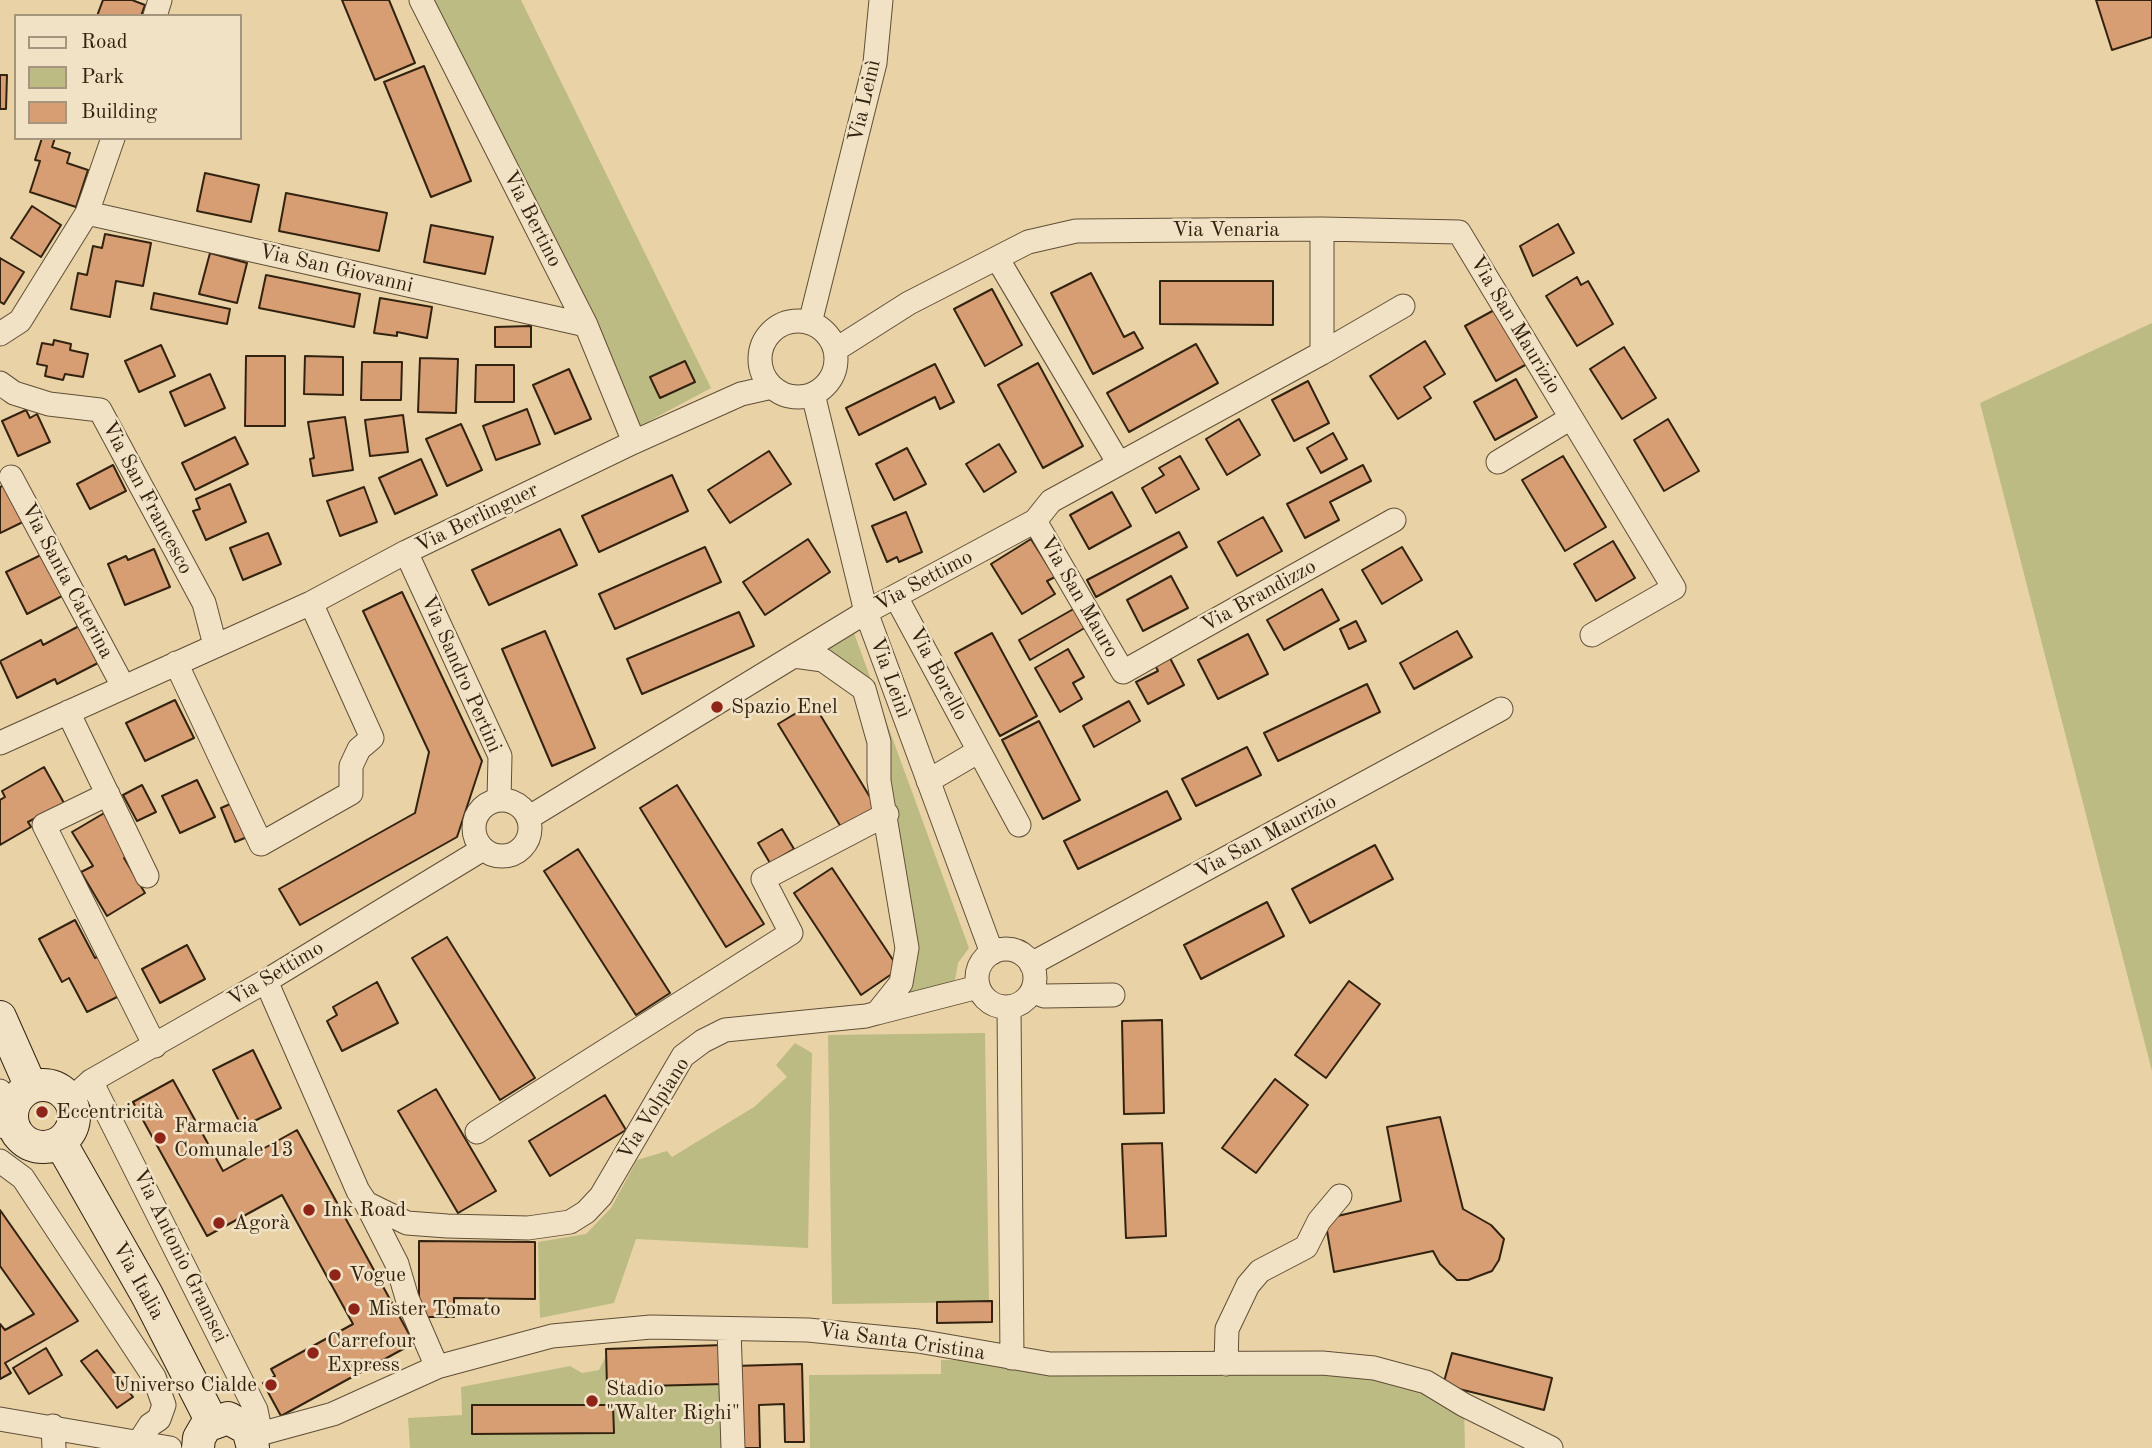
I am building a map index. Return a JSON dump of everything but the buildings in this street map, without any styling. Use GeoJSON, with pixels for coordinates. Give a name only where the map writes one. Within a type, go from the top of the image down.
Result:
{"type":"FeatureCollection","features":[{"type":"Feature","properties":{"kind":"street","name":"Via Bertino"},"geometry":{"type":"LineString","coordinates":[[421,0],[586,325],[634,442]]}},
{"type":"Feature","properties":{"kind":"street","name":"Via Leinì"},"geometry":{"type":"LineString","coordinates":[[810,323],[875,64],[881,0]]}},
{"type":"Feature","properties":{"kind":"street"},"geometry":{"type":"LineString","coordinates":[[0,334],[20,321],[87,213],[112,140]]}},
{"type":"Feature","properties":{"kind":"street","name":"Via San Giovanni"},"geometry":{"type":"LineString","coordinates":[[87,213],[586,325]]}},
{"type":"Feature","properties":{"kind":"street"},"geometry":{"type":"LineString","coordinates":[[1322,229],[1322,353]]}},
{"type":"Feature","properties":{"kind":"street","name":"Via Venaria"},"geometry":{"type":"LineString","coordinates":[[835,350],[909,303],[1028,242],[1076,231],[1322,229],[1459,232]]}},
{"type":"Feature","properties":{"kind":"street","name":"Via San Maurizio"},"geometry":{"type":"LineString","coordinates":[[1459,232],[1674,589],[1592,635]]}},
{"type":"Feature","properties":{"kind":"street"},"geometry":{"type":"LineString","coordinates":[[997,258],[1118,462]]}},
{"type":"Feature","properties":{"kind":"street","name":"Via Settimo"},"geometry":{"type":"LineString","coordinates":[[528,818],[866,612],[1035,521],[1051,501],[1403,306]]}},
{"type":"Feature","properties":{"kind":"street"},"geometry":{"type":"LineString","coordinates":[[787,323],[810,323],[821,330],[835,350],[834,371],[829,381],[813,394],[791,397],[767,379],[762,347],[767,337],[787,323]]}},
{"type":"Feature","properties":{"kind":"street","name":"Via Berlinguer"},"geometry":{"type":"LineString","coordinates":[[215,645],[311,603],[406,552],[634,442],[741,394],[767,379]]}},
{"type":"Feature","properties":{"kind":"street","name":"Via San Francesco"},"geometry":{"type":"LineString","coordinates":[[0,383],[14,393],[49,404],[100,410],[204,603],[215,645]]}},
{"type":"Feature","properties":{"kind":"street","name":"Via Leinì"},"geometry":{"type":"LineString","coordinates":[[813,394],[866,612],[992,953]]}},
{"type":"Feature","properties":{"kind":"street","name":"Via San Maurizio"},"geometry":{"type":"LineString","coordinates":[[1497,462],[1571,418]]}},
{"type":"Feature","properties":{"kind":"street","name":"Via Santa Caterina"},"geometry":{"type":"LineString","coordinates":[[11,477],[123,686]]}},
{"type":"Feature","properties":{"kind":"street","name":"Via Brandizzo"},"geometry":{"type":"LineString","coordinates":[[1123,673],[1394,520]]}},
{"type":"Feature","properties":{"kind":"street","name":"Via San Mauro"},"geometry":{"type":"LineString","coordinates":[[1035,521],[1123,673]]}},
{"type":"Feature","properties":{"kind":"street","name":"Via Sandro Pertini"},"geometry":{"type":"LineString","coordinates":[[406,552],[500,757],[499,800]]}},
{"type":"Feature","properties":{"kind":"street","name":"Via Borello"},"geometry":{"type":"LineString","coordinates":[[896,597],[1019,825]]}},
{"type":"Feature","properties":{"kind":"street"},"geometry":{"type":"LineString","coordinates":[[176,663],[261,844],[351,793],[351,766],[359,749],[372,738],[311,603]]}},
{"type":"Feature","properties":{"kind":"street"},"geometry":{"type":"LineString","coordinates":[[0,743],[215,645]]}},
{"type":"Feature","properties":{"kind":"street"},"geometry":{"type":"LineString","coordinates":[[794,656],[823,660],[864,689],[879,742],[879,780],[887,814],[907,948],[901,983],[877,1013]]}},
{"type":"Feature","properties":{"kind":"street","name":"Via San Maurizio"},"geometry":{"type":"LineString","coordinates":[[1031,964],[1501,709]]}},
{"type":"Feature","properties":{"kind":"street"},"geometry":{"type":"LineString","coordinates":[[68,712],[147,876]]}},
{"type":"Feature","properties":{"kind":"street"},"geometry":{"type":"LineString","coordinates":[[928,781],[979,751]]}},
{"type":"Feature","properties":{"kind":"street"},"geometry":{"type":"LineString","coordinates":[[107,794],[44,825],[155,1046]]}},
{"type":"Feature","properties":{"kind":"street"},"geometry":{"type":"LineString","coordinates":[[499,800],[517,804],[528,818],[528,836],[517,851],[500,855],[484,849],[474,833],[477,815],[490,802],[499,800]]}},
{"type":"Feature","properties":{"kind":"street"},"geometry":{"type":"LineString","coordinates":[[477,1132],[791,933],[763,879],[887,814]]}},
{"type":"Feature","properties":{"kind":"street","name":"Via Settimo"},"geometry":{"type":"LineString","coordinates":[[80,1090],[484,849]]}},
{"type":"Feature","properties":{"kind":"street"},"geometry":{"type":"LineString","coordinates":[[1009,949],[1026,957],[1031,964],[1035,973],[1032,991],[1019,1005],[1009,1007],[990,1002],[978,987],[979,968],[992,953],[1009,949]]}},
{"type":"Feature","properties":{"kind":"street"},"geometry":{"type":"LineString","coordinates":[[266,981],[358,1191],[397,1264],[407,1298],[437,1367]]}},
{"type":"Feature","properties":{"kind":"street","name":"Via Volpiano"},"geometry":{"type":"LineString","coordinates":[[366,1203],[407,1223],[528,1228],[570,1222],[586,1212],[601,1196],[683,1056],[703,1041],[725,1030],[855,1020],[978,987]]}},
{"type":"Feature","properties":{"kind":"street"},"geometry":{"type":"LineString","coordinates":[[1032,991],[1044,996],[1113,996]]}},
{"type":"Feature","properties":{"kind":"street"},"geometry":{"type":"LineString","coordinates":[[1009,1007],[1012,1357]]}},
{"type":"Feature","properties":{"kind":"street"},"geometry":{"type":"LineString","coordinates":[[0,1017],[32,1087]]}},
{"type":"Feature","properties":{"kind":"street"},"geometry":{"type":"LineString","coordinates":[[49,1085],[80,1090],[72,1127],[60,1142],[40,1146],[21,1138],[7,1114],[19,1096],[32,1087],[49,1085]]}},
{"type":"Feature","properties":{"kind":"street","name":"Via Antonio Gramsci"},"geometry":{"type":"LineString","coordinates":[[80,1090],[256,1410],[255,1440]]}},
{"type":"Feature","properties":{"kind":"street","name":"Via Italia"},"geometry":{"type":"LineString","coordinates":[[60,1142],[147,1295],[205,1435]]}},
{"type":"Feature","properties":{"kind":"street"},"geometry":{"type":"LineString","coordinates":[[0,1161],[23,1178],[154,1377],[164,1405],[159,1419],[150,1425],[139,1442]]}},
{"type":"Feature","properties":{"kind":"street"},"geometry":{"type":"LineString","coordinates":[[1226,1364],[1227,1329],[1248,1285],[1260,1271],[1306,1247],[1319,1221],[1340,1196]]}},
{"type":"Feature","properties":{"kind":"street","name":"Via Santa Cristina"},"geometry":{"type":"LineString","coordinates":[[255,1440],[332,1414],[437,1367],[552,1336],[651,1327],[808,1330],[918,1341],[1050,1364],[1322,1363],[1374,1368],[1426,1382],[1464,1405],[1550,1448]]}},
{"type":"Feature","properties":{"kind":"street"},"geometry":{"type":"LineString","coordinates":[[729,1329],[733,1448]]}},
{"type":"Feature","properties":{"kind":"street"},"geometry":{"type":"LineString","coordinates":[[205,1435],[228,1418],[235,1420],[255,1440]]}},
{"type":"Feature","properties":{"kind":"street"},"geometry":{"type":"LineString","coordinates":[[0,1419],[53,1437],[139,1442],[170,1448]]}},
{"type":"Feature","properties":{"kind":"green space"},"geometry":{"type":"Polygon","coordinates":[[[434,0],[521,0],[711,388],[638,427],[554,241],[434,0]]]}},
{"type":"Feature","properties":{"kind":"green space"},"geometry":{"type":"Polygon","coordinates":[[[2152,323],[2152,1071],[1980,403],[2152,323]]]}},
{"type":"Feature","properties":{"kind":"green space"},"geometry":{"type":"Polygon","coordinates":[[[854,633],[969,948],[958,963],[955,980],[916,993],[905,991],[917,965],[864,689],[816,652],[854,633]]]}},
{"type":"Feature","properties":{"kind":"green space"},"geometry":{"type":"Polygon","coordinates":[[[985,1033],[989,1302],[832,1304],[828,1035],[985,1033]]]}},
{"type":"Feature","properties":{"kind":"green space"},"geometry":{"type":"Polygon","coordinates":[[[795,1043],[812,1053],[808,1248],[636,1239],[614,1303],[540,1318],[538,1242],[586,1234],[611,1208],[637,1160],[667,1151],[672,1157],[754,1107],[787,1077],[776,1065],[795,1043]]]}},
{"type":"Feature","properties":{"kind":"green space","name":"Stadio \"Walter Righi\""},"geometry":{"type":"Polygon","coordinates":[[[719,1351],[724,1448],[410,1448],[408,1418],[462,1415],[461,1387],[570,1366],[582,1373],[599,1370],[606,1356],[719,1351]]]}},
{"type":"Feature","properties":{"kind":"green space"},"geometry":{"type":"Polygon","coordinates":[[[941,1360],[1322,1363],[1464,1405],[1465,1448],[810,1448],[809,1375],[941,1374],[941,1360]]]}},
{"type":"Feature","properties":{"kind":"place","name":"Spazio Enel"},"geometry":{"type":"Point","coordinates":[717,707]}},
{"type":"Feature","properties":{"kind":"place","name":"Eccentricità"},"geometry":{"type":"Point","coordinates":[42,1112]}},
{"type":"Feature","properties":{"kind":"place","name":"Farmacia Comunale 13"},"geometry":{"type":"Point","coordinates":[160,1138]}},
{"type":"Feature","properties":{"kind":"place","name":"Ink Road"},"geometry":{"type":"Point","coordinates":[309,1210]}},
{"type":"Feature","properties":{"kind":"place","name":"Agorà"},"geometry":{"type":"Point","coordinates":[219,1223]}},
{"type":"Feature","properties":{"kind":"place","name":"Vogue"},"geometry":{"type":"Point","coordinates":[335,1275]}},
{"type":"Feature","properties":{"kind":"place","name":"Mister Tomato"},"geometry":{"type":"Point","coordinates":[354,1309]}},
{"type":"Feature","properties":{"kind":"place","name":"Carrefour Express"},"geometry":{"type":"Point","coordinates":[313,1353]}},
{"type":"Feature","properties":{"kind":"place","name":"Universo Cialde"},"geometry":{"type":"Point","coordinates":[271,1385]}},
{"type":"Feature","properties":{"kind":"place","name":"Stadio \"Walter Righi\""},"geometry":{"type":"Point","coordinates":[592,1401]}}]}
